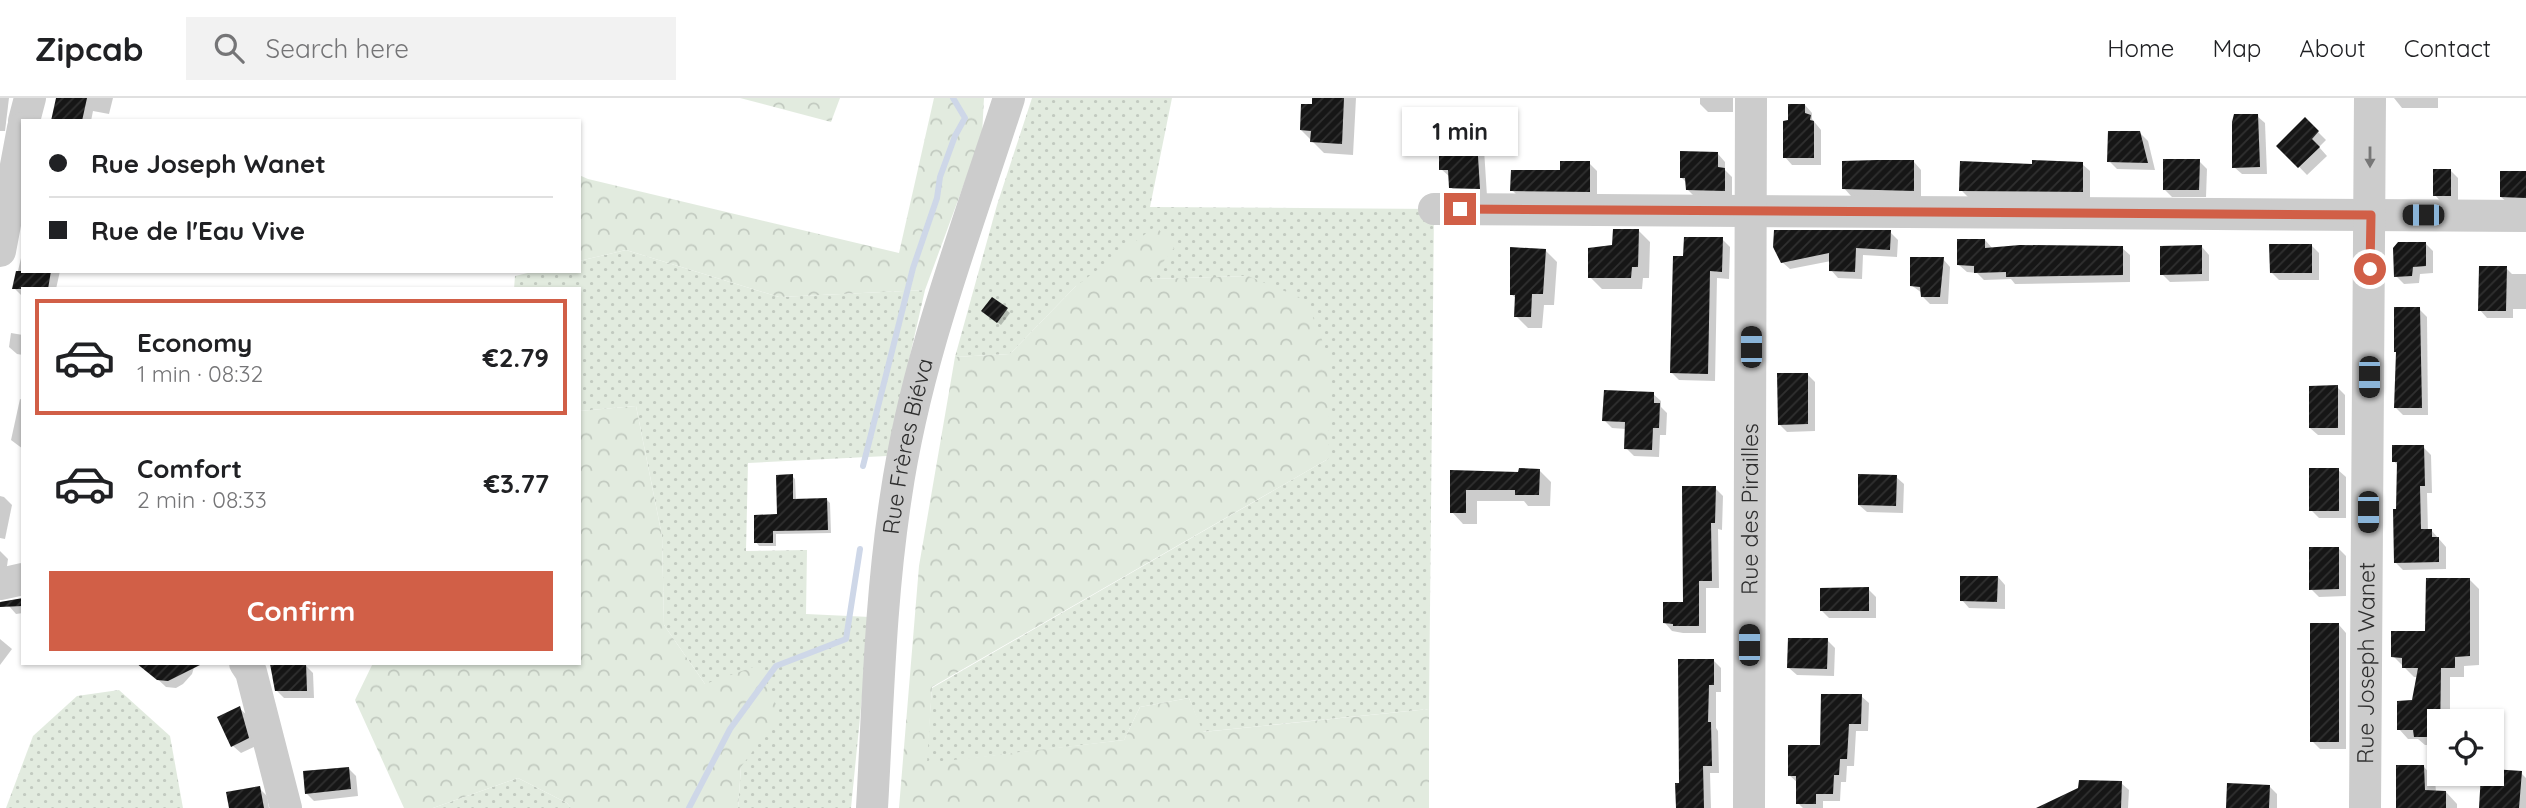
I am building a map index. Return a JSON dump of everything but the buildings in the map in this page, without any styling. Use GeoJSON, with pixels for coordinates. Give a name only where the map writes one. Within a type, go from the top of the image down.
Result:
{"type":"FeatureCollection","features":[{"type":"Feature","properties":{"kind":"street"},"geometry":{"type":"LineString","coordinates":[[25,119],[30,98]]}},
{"type":"Feature","properties":{"kind":"street","name":"Rue Frères Biéva"},"geometry":{"type":"LineString","coordinates":[[872,808],[883,614],[896,495],[911,419],[940,305],[1009,98]]}},
{"type":"Feature","properties":{"kind":"street","name":"Rue des Pirailles"},"geometry":{"type":"LineString","coordinates":[[1749,808],[1751,98]]}},
{"type":"Feature","properties":{"kind":"street","name":"Rue Joseph Wanet"},"geometry":{"type":"LineString","coordinates":[[2365,808],[2370,98]]}},
{"type":"Feature","properties":{"kind":"street"},"geometry":{"type":"LineString","coordinates":[[0,251],[21,139]]}},
{"type":"Feature","properties":{"kind":"street"},"geometry":{"type":"LineString","coordinates":[[1434,209],[2526,216]]}},
{"type":"Feature","properties":{"kind":"street"},"geometry":{"type":"LineString","coordinates":[[0,584],[21,579]]}},
{"type":"Feature","properties":{"kind":"street"},"geometry":{"type":"LineString","coordinates":[[247,665],[286,808]]}},
{"type":"Feature","properties":{"kind":"green space"},"geometry":{"type":"Polygon","coordinates":[[[740,98],[840,98],[831,122],[740,98]]]}},
{"type":"Feature","properties":{"kind":"green space"},"geometry":{"type":"Polygon","coordinates":[[[934,98],[984,98],[982,135],[925,290],[779,297],[626,250],[581,261],[581,176],[588,179],[899,253],[934,98]]]}},
{"type":"Feature","properties":{"kind":"green space"},"geometry":{"type":"Polygon","coordinates":[[[1032,98],[1172,98],[1150,207],[1434,209],[1429,709],[1202,732],[1189,698],[1140,707],[1124,740],[926,764],[932,688],[1328,459],[1248,276],[1150,279],[1076,286],[1010,354],[955,357],[997,205],[1032,98]]]}},
{"type":"Feature","properties":{"kind":"green space"},"geometry":{"type":"Polygon","coordinates":[[[1156,226],[1174,248],[1150,279],[1248,276],[1306,300],[1330,360],[1328,459],[932,687],[927,763],[1124,740],[1140,707],[1189,698],[1203,732],[1429,709],[1429,808],[899,808],[919,566],[955,357],[1010,354],[1076,286],[1156,226]]]}},
{"type":"Feature","properties":{"kind":"green space"},"geometry":{"type":"Polygon","coordinates":[[[626,250],[779,297],[925,290],[887,456],[748,463],[746,551],[807,550],[806,614],[870,617],[851,808],[738,808],[741,767],[705,684],[664,625],[662,536],[636,406],[581,411],[581,287],[514,287],[515,276],[528,273],[581,273],[581,261],[626,250]]]}},
{"type":"Feature","properties":{"kind":"green space"},"geometry":{"type":"Polygon","coordinates":[[[636,406],[662,536],[664,625],[705,684],[759,665],[780,714],[741,767],[738,808],[571,808],[567,803],[518,778],[433,808],[404,808],[355,700],[372,665],[581,665],[581,411],[636,406]]]}},
{"type":"Feature","properties":{"kind":"green space"},"geometry":{"type":"Polygon","coordinates":[[[119,690],[170,736],[183,808],[6,808],[33,736],[77,696],[119,690]]]}},
{"type":"Feature","properties":{"kind":"green space"},"geometry":{"type":"Polygon","coordinates":[[[518,778],[567,803],[571,808],[433,808],[518,778]]]}},
{"type":"Feature","properties":{"kind":"waterway"},"geometry":{"type":"LineString","coordinates":[[863,466],[913,268],[937,198],[940,177],[955,136],[965,118],[953,98]]}},
{"type":"Feature","properties":{"kind":"waterway"},"geometry":{"type":"LineString","coordinates":[[689,808],[730,729],[776,666],[846,639],[860,549]]}},
{"type":"Feature","properties":{"kind":"route"},"geometry":{"type":"LineString","coordinates":[[1460,209],[2371,215],[2370,269]]}}]}
